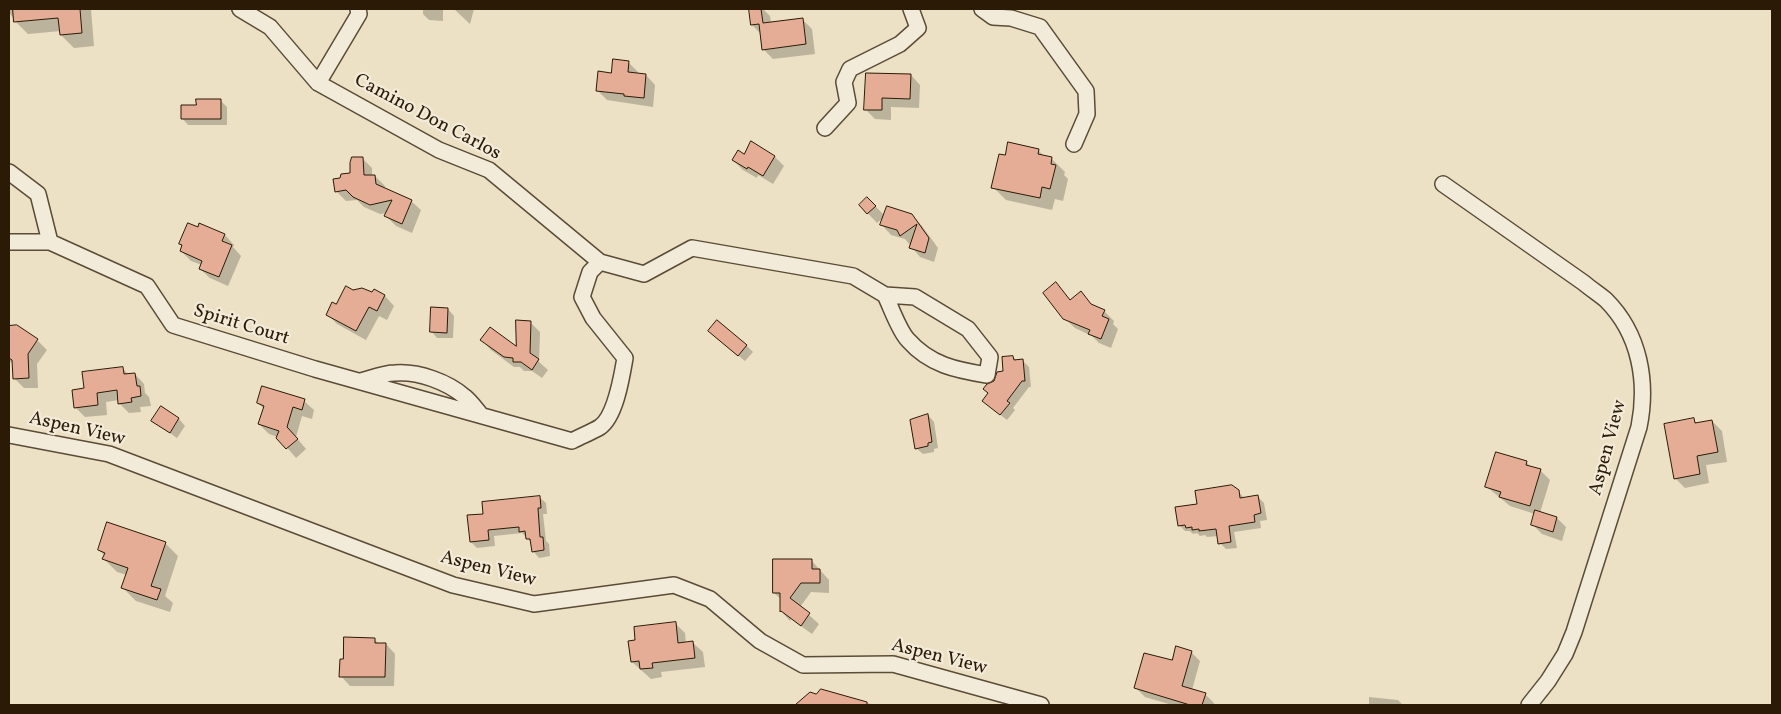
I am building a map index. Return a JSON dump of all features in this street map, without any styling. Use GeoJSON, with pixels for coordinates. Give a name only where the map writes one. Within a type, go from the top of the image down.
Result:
{"type":"FeatureCollection","features":[{"type":"Feature","properties":{"kind":"street","name":"Camino Don Carlos"},"geometry":{"type":"LineString","coordinates":[[240,9],[270,27],[318,83],[439,150],[489,170],[600,262]]}},
{"type":"Feature","properties":{"kind":"street"},"geometry":{"type":"LineString","coordinates":[[318,83],[359,14],[358,9]]}},
{"type":"Feature","properties":{"kind":"street"},"geometry":{"type":"LineString","coordinates":[[825,128],[848,103],[844,82],[850,69],[900,44],[918,28],[911,9]]}},
{"type":"Feature","properties":{"kind":"street"},"geometry":{"type":"LineString","coordinates":[[982,9],[993,17],[1016,14],[1040,27],[1086,91],[1087,114],[1074,144]]}},
{"type":"Feature","properties":{"kind":"street"},"geometry":{"type":"LineString","coordinates":[[9,172],[38,194],[50,242]]}},
{"type":"Feature","properties":{"kind":"street","name":"Aspen View"},"geometry":{"type":"LineString","coordinates":[[1443,184],[1606,300],[1630,332],[1642,376],[1644,396],[1639,427],[1577,625],[1565,654],[1548,682],[1529,705]]}},
{"type":"Feature","properties":{"kind":"street","name":"Spirit Court"},"geometry":{"type":"LineString","coordinates":[[9,242],[50,242],[147,286],[173,326],[572,441],[602,426],[611,411],[619,390],[625,358],[593,318],[582,297],[590,272],[600,262]]}},
{"type":"Feature","properties":{"kind":"street"},"geometry":{"type":"LineString","coordinates":[[600,262],[644,274],[692,248],[853,276],[885,295],[915,297],[968,329],[990,357],[988,375],[957,370],[928,358],[906,339],[885,295]]}},
{"type":"Feature","properties":{"kind":"street","name":"Spirit Court"},"geometry":{"type":"LineString","coordinates":[[360,381],[394,373],[410,373],[426,377],[445,385],[464,397],[482,416]]}},
{"type":"Feature","properties":{"kind":"street","name":"Aspen View"},"geometry":{"type":"LineString","coordinates":[[9,435],[109,454],[453,586],[534,604],[674,585],[710,599],[760,641],[804,664],[893,664],[1041,705]]}},
{"type":"Feature","properties":{"kind":"building"},"geometry":{"type":"Polygon","coordinates":[[[13,9],[80,9],[82,33],[60,35],[58,18],[14,22],[13,9]]]}},
{"type":"Feature","properties":{"kind":"building"},"geometry":{"type":"Polygon","coordinates":[[[749,9],[761,9],[763,23],[803,18],[806,44],[762,50],[759,24],[751,25],[749,9]]]}},
{"type":"Feature","properties":{"kind":"building"},"geometry":{"type":"Polygon","coordinates":[[[613,59],[629,61],[628,72],[646,74],[644,98],[596,91],[598,71],[611,73],[613,59]]]}},
{"type":"Feature","properties":{"kind":"building"},"geometry":{"type":"Polygon","coordinates":[[[866,73],[911,74],[910,99],[882,98],[882,110],[864,110],[866,73]]]}},
{"type":"Feature","properties":{"kind":"building"},"geometry":{"type":"Polygon","coordinates":[[[196,99],[221,99],[221,119],[181,119],[181,105],[196,105],[196,99]]]}},
{"type":"Feature","properties":{"kind":"building"},"geometry":{"type":"Polygon","coordinates":[[[751,141],[775,156],[763,176],[732,160],[738,150],[744,154],[751,141]]]}},
{"type":"Feature","properties":{"kind":"building"},"geometry":{"type":"Polygon","coordinates":[[[1008,142],[1039,149],[1038,154],[1052,157],[1051,164],[1056,165],[1050,189],[1042,187],[1040,198],[991,188],[999,154],[1005,155],[1008,142]]]}},
{"type":"Feature","properties":{"kind":"building"},"geometry":{"type":"Polygon","coordinates":[[[352,157],[363,157],[364,175],[375,175],[376,184],[412,200],[402,224],[384,216],[392,200],[370,205],[353,197],[346,190],[335,192],[333,179],[340,178],[341,174],[350,173],[352,157]]]}},
{"type":"Feature","properties":{"kind":"building"},"geometry":{"type":"Polygon","coordinates":[[[867,197],[876,206],[867,214],[859,205],[867,197]]]}},
{"type":"Feature","properties":{"kind":"building"},"geometry":{"type":"Polygon","coordinates":[[[887,206],[912,214],[929,238],[925,253],[909,248],[917,224],[900,236],[897,230],[880,225],[887,206]]]}},
{"type":"Feature","properties":{"kind":"building"},"geometry":{"type":"Polygon","coordinates":[[[188,223],[198,227],[199,223],[225,234],[222,241],[232,245],[219,277],[199,269],[202,261],[180,251],[182,245],[179,244],[188,223]]]}},
{"type":"Feature","properties":{"kind":"building"},"geometry":{"type":"Polygon","coordinates":[[[1056,282],[1070,300],[1081,291],[1091,304],[1105,310],[1102,316],[1109,319],[1101,339],[1088,334],[1090,330],[1063,319],[1043,293],[1056,282]]]}},
{"type":"Feature","properties":{"kind":"building"},"geometry":{"type":"Polygon","coordinates":[[[346,286],[353,290],[362,288],[372,292],[374,289],[385,295],[377,311],[369,307],[356,331],[326,315],[332,302],[336,304],[346,286]]]}},
{"type":"Feature","properties":{"kind":"building"},"geometry":{"type":"Polygon","coordinates":[[[431,307],[448,308],[447,333],[430,332],[431,307]]]}},
{"type":"Feature","properties":{"kind":"building"},"geometry":{"type":"Polygon","coordinates":[[[516,320],[531,321],[530,353],[539,359],[532,370],[521,362],[513,362],[513,358],[504,357],[480,340],[490,327],[516,346],[516,320]]]}},
{"type":"Feature","properties":{"kind":"building"},"geometry":{"type":"Polygon","coordinates":[[[717,320],[747,345],[738,356],[708,331],[717,320]]]}},
{"type":"Feature","properties":{"kind":"building"},"geometry":{"type":"Polygon","coordinates":[[[17,325],[38,339],[28,354],[29,378],[13,379],[12,360],[9,358],[9,326],[17,325]]]}},
{"type":"Feature","properties":{"kind":"building"},"geometry":{"type":"Polygon","coordinates":[[[1013,356],[1014,360],[1023,359],[1025,381],[1022,381],[1007,401],[1010,403],[1000,415],[982,401],[988,393],[983,389],[987,384],[994,381],[997,372],[1003,371],[1002,357],[1013,356]]]}},
{"type":"Feature","properties":{"kind":"building"},"geometry":{"type":"Polygon","coordinates":[[[123,367],[124,374],[135,373],[137,386],[140,386],[141,396],[131,398],[132,402],[118,404],[117,390],[97,393],[98,405],[74,408],[72,390],[84,388],[82,372],[123,367]]]}},
{"type":"Feature","properties":{"kind":"building"},"geometry":{"type":"Polygon","coordinates":[[[262,386],[305,399],[302,410],[293,407],[287,427],[298,439],[286,449],[276,438],[279,431],[258,424],[264,406],[257,403],[262,386]]]}},
{"type":"Feature","properties":{"kind":"building"},"geometry":{"type":"Polygon","coordinates":[[[161,406],[179,418],[170,433],[151,421],[161,406]]]}},
{"type":"Feature","properties":{"kind":"building"},"geometry":{"type":"Polygon","coordinates":[[[928,414],[932,442],[928,443],[928,446],[915,449],[910,420],[928,414]]]}},
{"type":"Feature","properties":{"kind":"building"},"geometry":{"type":"Polygon","coordinates":[[[1694,418],[1695,423],[1712,420],[1718,452],[1697,456],[1700,474],[1674,479],[1664,424],[1694,418]]]}},
{"type":"Feature","properties":{"kind":"building"},"geometry":{"type":"Polygon","coordinates":[[[1496,452],[1527,461],[1526,465],[1541,469],[1530,506],[1499,497],[1501,492],[1485,487],[1496,452]]]}},
{"type":"Feature","properties":{"kind":"building"},"geometry":{"type":"Polygon","coordinates":[[[1232,485],[1239,490],[1240,498],[1258,495],[1261,513],[1254,515],[1255,522],[1229,526],[1231,542],[1218,544],[1216,529],[1199,531],[1199,529],[1192,530],[1192,527],[1186,528],[1185,525],[1178,526],[1175,507],[1197,504],[1195,491],[1232,485]]]}},
{"type":"Feature","properties":{"kind":"building"},"geometry":{"type":"Polygon","coordinates":[[[540,496],[541,508],[538,508],[540,537],[543,537],[544,550],[532,552],[530,539],[526,539],[525,531],[519,532],[519,527],[488,530],[489,540],[470,542],[467,515],[483,514],[482,502],[540,496]]]}},
{"type":"Feature","properties":{"kind":"building"},"geometry":{"type":"Polygon","coordinates":[[[1535,510],[1557,517],[1553,532],[1531,525],[1535,510]]]}},
{"type":"Feature","properties":{"kind":"building"},"geometry":{"type":"Polygon","coordinates":[[[107,522],[166,542],[151,586],[161,589],[157,600],[121,588],[128,568],[102,559],[105,553],[98,550],[107,522]]]}},
{"type":"Feature","properties":{"kind":"building"},"geometry":{"type":"Polygon","coordinates":[[[773,559],[812,559],[812,569],[820,569],[820,583],[801,583],[790,598],[810,613],[801,626],[780,612],[780,593],[773,593],[773,559]]]}},
{"type":"Feature","properties":{"kind":"building"},"geometry":{"type":"Polygon","coordinates":[[[676,622],[678,643],[693,641],[695,658],[652,663],[653,668],[640,669],[639,661],[631,662],[628,641],[635,640],[634,627],[676,622]]]}},
{"type":"Feature","properties":{"kind":"building"},"geometry":{"type":"Polygon","coordinates":[[[344,637],[375,638],[375,643],[386,643],[385,677],[339,677],[340,659],[343,659],[344,637]]]}},
{"type":"Feature","properties":{"kind":"building"},"geometry":{"type":"Polygon","coordinates":[[[1176,646],[1192,651],[1182,686],[1206,693],[1202,705],[1190,705],[1134,688],[1144,653],[1172,660],[1176,646]]]}},
{"type":"Feature","properties":{"kind":"building"},"geometry":{"type":"Polygon","coordinates":[[[821,689],[867,702],[867,705],[795,705],[810,692],[816,694],[821,689]]]}}]}
